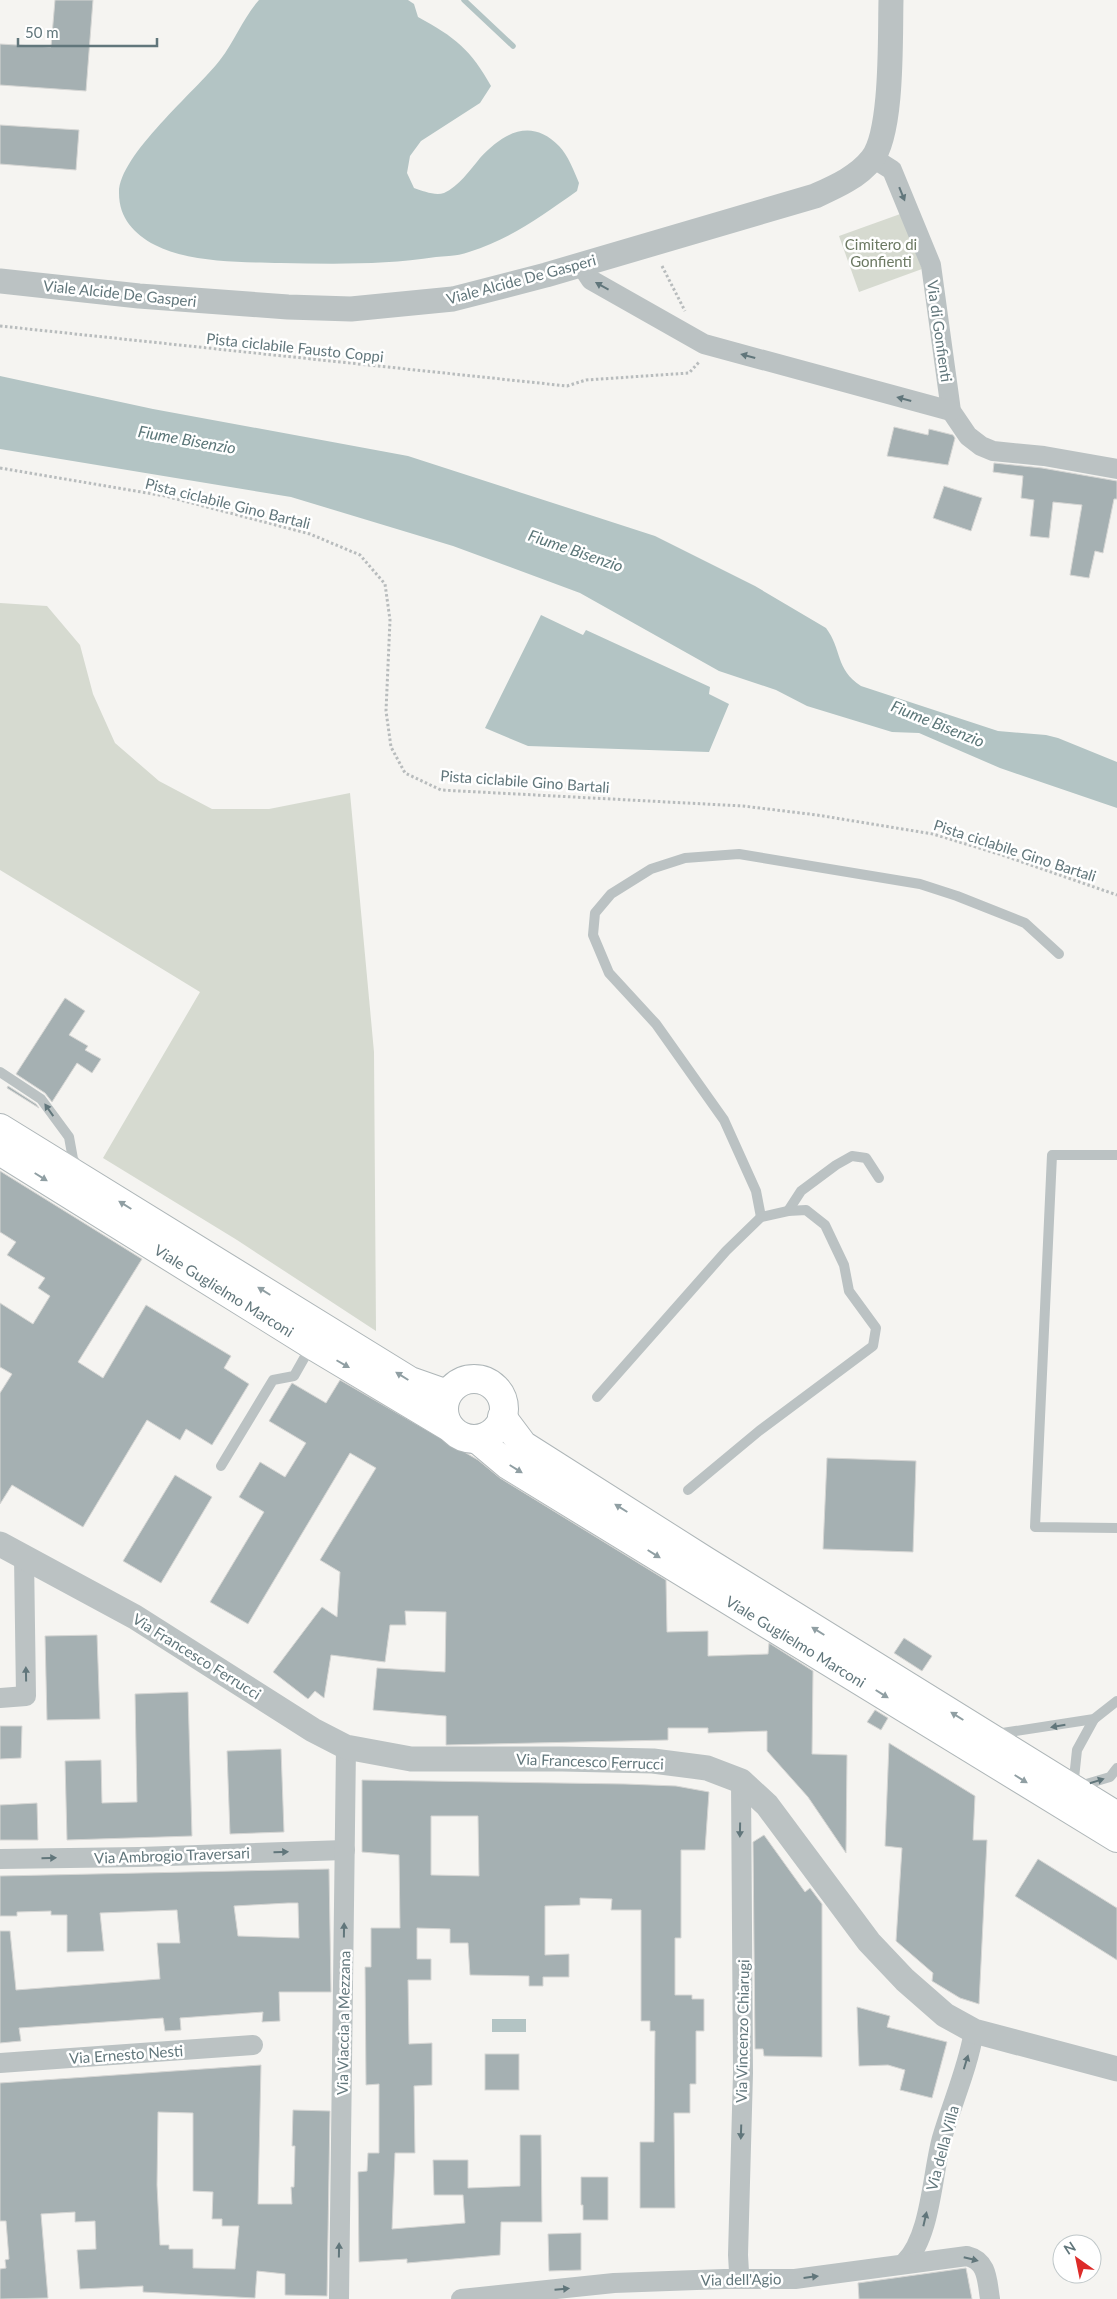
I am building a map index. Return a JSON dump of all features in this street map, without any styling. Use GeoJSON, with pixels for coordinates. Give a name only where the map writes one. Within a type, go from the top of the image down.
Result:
{"type":"FeatureCollection","features":[{"type":"Feature","properties":{"kind":"main road","name":"Viale Guglielmo Marconi"},"geometry":{"type":"LineString","coordinates":[[0,1128],[410,1381],[447,1394],[462,1381],[477,1378],[488,1382],[496,1388],[502,1399],[502,1416],[523,1445],[713,1566],[1117,1816]]}},
{"type":"Feature","properties":{"kind":"main road","name":"Viale Guglielmo Marconi"},"geometry":{"type":"LineString","coordinates":[[0,1151],[312,1345],[449,1427],[456,1434],[477,1439],[508,1465],[1117,1838]]}},
{"type":"Feature","properties":{"kind":"main road"},"geometry":{"type":"LineString","coordinates":[[447,1394],[443,1406],[444,1416],[449,1427]]}},
{"type":"Feature","properties":{"kind":"main road"},"geometry":{"type":"LineString","coordinates":[[477,1439],[488,1436],[496,1429],[502,1416]]}},
{"type":"Feature","properties":{"kind":"street"},"geometry":{"type":"LineString","coordinates":[[873,158],[885,124],[890,78],[891,0]]}},
{"type":"Feature","properties":{"kind":"street","name":"Viale Alcide De Gasperi"},"geometry":{"type":"LineString","coordinates":[[0,281],[139,296],[288,307],[351,309],[453,299],[815,196],[844,183],[873,158]]}},
{"type":"Feature","properties":{"kind":"street","name":"Via di Gonfienti"},"geometry":{"type":"LineString","coordinates":[[873,158],[892,170],[930,265],[951,411],[968,436],[980,446],[993,451],[1044,456],[1117,469]]}},
{"type":"Feature","properties":{"kind":"street"},"geometry":{"type":"LineString","coordinates":[[580,264],[591,280],[704,344],[951,411]]}},
{"type":"Feature","properties":{"kind":"street","name":"Via Francesco Ferrucci"},"geometry":{"type":"LineString","coordinates":[[0,1544],[135,1617],[313,1730],[346,1748],[411,1759],[562,1758],[653,1761],[707,1768],[741,1781],[767,1805],[886,1962],[945,2015],[974,2031],[1117,2069]]}},
{"type":"Feature","properties":{"kind":"street"},"geometry":{"type":"LineString","coordinates":[[0,1698],[26,1696],[24,1556]]}},
{"type":"Feature","properties":{"kind":"street","name":"Via Viaccia a Mezzana"},"geometry":{"type":"LineString","coordinates":[[339,2299],[346,1748]]}},
{"type":"Feature","properties":{"kind":"street","name":"Via Vincenzo Chiarugi"},"geometry":{"type":"LineString","coordinates":[[741,1781],[743,2073],[738,2255],[739,2272],[744,2279]]}},
{"type":"Feature","properties":{"kind":"street","name":"Via Ambrogio Traversari"},"geometry":{"type":"LineString","coordinates":[[0,1859],[149,1857],[345,1850]]}},
{"type":"Feature","properties":{"kind":"street","name":"Via della Villa"},"geometry":{"type":"LineString","coordinates":[[905,2262],[914,2253],[923,2225],[942,2139],[974,2031]]}},
{"type":"Feature","properties":{"kind":"street","name":"Via Ernesto Nesti"},"geometry":{"type":"LineString","coordinates":[[0,2063],[252,2044]]}},
{"type":"Feature","properties":{"kind":"street","name":"Via dell'Agio"},"geometry":{"type":"LineString","coordinates":[[461,2299],[614,2283],[795,2279],[905,2262],[967,2256],[974,2258],[985,2268],[990,2299]]}},
{"type":"Feature","properties":{"kind":"lane"},"geometry":{"type":"LineString","coordinates":[[761,1217],[756,1191],[724,1120],[656,1024],[609,973],[593,935],[595,913],[611,894],[651,869],[686,858],[739,854],[920,884],[958,896],[1025,923],[1059,954]]}},
{"type":"Feature","properties":{"kind":"lane"},"geometry":{"type":"LineString","coordinates":[[0,1072],[42,1099],[69,1137],[73,1159],[89,1182]]}},
{"type":"Feature","properties":{"kind":"lane"},"geometry":{"type":"LineString","coordinates":[[1117,1155],[1052,1155],[1035,1527],[1117,1528]]}},
{"type":"Feature","properties":{"kind":"lane"},"geometry":{"type":"LineString","coordinates":[[788,1211],[800,1191],[852,1156],[866,1158],[879,1178]]}},
{"type":"Feature","properties":{"kind":"lane"},"geometry":{"type":"LineString","coordinates":[[598,1397],[726,1251],[761,1217],[788,1211],[806,1210],[825,1225],[844,1265],[849,1291],[876,1328],[873,1346],[759,1431],[688,1490]]}},
{"type":"Feature","properties":{"kind":"lane"},"geometry":{"type":"LineString","coordinates":[[222,1466],[273,1380],[294,1376],[312,1345]]}},
{"type":"Feature","properties":{"kind":"lane"},"geometry":{"type":"LineString","coordinates":[[1117,1701],[1094,1720],[1077,1750],[1073,1788],[1110,1776],[1117,1768]]}},
{"type":"Feature","properties":{"kind":"lane"},"geometry":{"type":"LineString","coordinates":[[988,1735],[1094,1720]]}},
{"type":"Feature","properties":{"kind":"path","name":"Pista ciclabile Fausto Coppi"},"geometry":{"type":"LineString","coordinates":[[0,326],[566,386],[586,380]]}},
{"type":"Feature","properties":{"kind":"path","name":"Pista ciclabile Gino Bartali"},"geometry":{"type":"LineString","coordinates":[[0,468],[165,496],[310,534],[360,555],[385,584],[390,620],[386,711],[391,748],[406,773],[441,790],[743,806],[817,815],[933,834],[1002,855],[1117,895]]}},
{"type":"Feature","properties":{"kind":"green space","name":"Cimitero di Gonfienti"},"geometry":{"type":"Polygon","coordinates":[[[903,213],[922,269],[859,292],[839,236],[903,213]]]}},
{"type":"Feature","properties":{"kind":"green space"},"geometry":{"type":"Polygon","coordinates":[[[0,603],[47,606],[80,645],[93,694],[115,743],[159,781],[212,809],[269,809],[350,793],[374,1052],[376,1331],[237,1240],[103,1158],[200,992],[0,870],[0,603]]]}},
{"type":"Feature","properties":{"kind":"water"},"geometry":{"type":"Polygon","coordinates":[[[259,0],[408,0],[414,4],[418,17],[452,38],[469,54],[491,86],[480,103],[421,141],[410,156],[407,173],[414,188],[433,194],[444,193],[459,182],[480,158],[498,142],[518,132],[528,130],[549,137],[559,146],[570,163],[579,183],[577,191],[538,218],[499,240],[452,256],[359,263],[234,262],[184,255],[169,251],[147,241],[134,230],[125,218],[119,193],[122,178],[144,143],[220,60],[248,14],[259,0]]]}},
{"type":"Feature","properties":{"kind":"water","name":"Fiume Bisenzio"},"geometry":{"type":"Polygon","coordinates":[[[0,376],[153,409],[408,456],[655,536],[755,586],[826,628],[847,673],[861,686],[998,731],[1046,735],[1058,738],[1117,762],[1117,808],[1000,768],[919,733],[892,732],[807,706],[776,690],[719,671],[580,593],[453,546],[291,497],[0,449],[0,376]]]}},
{"type":"Feature","properties":{"kind":"water"},"geometry":{"type":"Polygon","coordinates":[[[541,615],[583,635],[586,630],[710,687],[709,694],[729,704],[709,752],[528,746],[485,728],[541,615]]]}},
{"type":"Feature","properties":{"kind":"water"},"geometry":{"type":"Polygon","coordinates":[[[492,2019],[526,2019],[526,2032],[492,2032],[492,2019]]]}},
{"type":"Feature","properties":{"kind":"building"},"geometry":{"type":"Polygon","coordinates":[[[55,0],[93,0],[86,91],[0,85],[0,44],[51,47],[55,0]]]}},
{"type":"Feature","properties":{"kind":"building"},"geometry":{"type":"Polygon","coordinates":[[[0,125],[79,130],[76,170],[0,164],[0,125]]]}},
{"type":"Feature","properties":{"kind":"building"},"geometry":{"type":"Polygon","coordinates":[[[894,427],[928,435],[929,429],[953,435],[955,438],[948,465],[887,456],[894,427]]]}},
{"type":"Feature","properties":{"kind":"building"},"geometry":{"type":"Polygon","coordinates":[[[994,463],[1042,468],[1117,481],[1117,499],[1114,499],[1103,553],[1095,551],[1089,578],[1070,575],[1082,505],[1053,502],[1049,538],[1030,536],[1034,500],[1021,498],[1023,476],[993,472],[994,463]]]}},
{"type":"Feature","properties":{"kind":"building"},"geometry":{"type":"Polygon","coordinates":[[[944,486],[982,498],[971,531],[933,518],[944,486]]]}},
{"type":"Feature","properties":{"kind":"building"},"geometry":{"type":"Polygon","coordinates":[[[65,998],[85,1011],[69,1035],[88,1046],[85,1050],[101,1059],[92,1073],[77,1063],[52,1102],[45,1093],[16,1074],[65,998]]]}},
{"type":"Feature","properties":{"kind":"building"},"geometry":{"type":"Polygon","coordinates":[[[8,1086],[36,1104],[39,1108],[7,1088],[8,1086]]]}},
{"type":"Feature","properties":{"kind":"building"},"geometry":{"type":"Polygon","coordinates":[[[0,1171],[142,1259],[78,1362],[103,1378],[146,1305],[231,1356],[224,1368],[249,1384],[212,1445],[186,1429],[180,1440],[147,1420],[83,1527],[12,1485],[0,1504],[0,1393],[12,1374],[0,1367],[0,1303],[33,1324],[50,1296],[38,1288],[45,1278],[7,1255],[16,1242],[0,1232],[0,1171]]]}},
{"type":"Feature","properties":{"kind":"building"},"geometry":{"type":"Polygon","coordinates":[[[340,1380],[478,1460],[500,1478],[666,1580],[667,1632],[708,1631],[708,1656],[768,1654],[769,1643],[813,1671],[812,1754],[847,1755],[846,1853],[808,1797],[767,1751],[767,1731],[708,1733],[708,1728],[668,1728],[668,1740],[446,1745],[446,1716],[373,1710],[377,1668],[445,1672],[446,1612],[405,1611],[406,1625],[390,1625],[385,1662],[331,1655],[324,1698],[315,1691],[308,1699],[273,1672],[322,1607],[337,1617],[340,1572],[320,1560],[376,1468],[350,1453],[248,1624],[210,1602],[264,1512],[239,1497],[260,1462],[285,1477],[306,1443],[269,1421],[292,1383],[326,1403],[340,1380]]]}},
{"type":"Feature","properties":{"kind":"building"},"geometry":{"type":"Polygon","coordinates":[[[827,1458],[916,1461],[913,1552],[823,1549],[827,1458]]]}},
{"type":"Feature","properties":{"kind":"building"},"geometry":{"type":"Polygon","coordinates":[[[175,1475],[212,1497],[161,1583],[123,1561],[175,1475]]]}},
{"type":"Feature","properties":{"kind":"building"},"geometry":{"type":"Polygon","coordinates":[[[97,1635],[100,1719],[47,1720],[45,1636],[97,1635]]]}},
{"type":"Feature","properties":{"kind":"building"},"geometry":{"type":"Polygon","coordinates":[[[904,1638],[932,1656],[922,1671],[894,1653],[904,1638]]]}},
{"type":"Feature","properties":{"kind":"building"},"geometry":{"type":"Polygon","coordinates":[[[188,1692],[192,1836],[67,1840],[65,1761],[101,1760],[102,1803],[137,1802],[135,1694],[188,1692]]]}},
{"type":"Feature","properties":{"kind":"building"},"geometry":{"type":"Polygon","coordinates":[[[875,1710],[888,1718],[881,1730],[867,1722],[875,1710]]]}},
{"type":"Feature","properties":{"kind":"building"},"geometry":{"type":"Polygon","coordinates":[[[0,1726],[22,1726],[21,1758],[0,1759],[0,1726]]]}},
{"type":"Feature","properties":{"kind":"building"},"geometry":{"type":"Polygon","coordinates":[[[889,1743],[975,1796],[973,1840],[987,1840],[979,2004],[960,1998],[932,1981],[933,1973],[896,1941],[902,1848],[885,1846],[889,1743]]]}},
{"type":"Feature","properties":{"kind":"building"},"geometry":{"type":"Polygon","coordinates":[[[281,1749],[284,1832],[230,1834],[227,1751],[281,1749]]]}},
{"type":"Feature","properties":{"kind":"building"},"geometry":{"type":"Polygon","coordinates":[[[362,1780],[625,1784],[676,1786],[709,1792],[705,1850],[681,1850],[681,1938],[675,1938],[675,1995],[692,1995],[692,1999],[704,1999],[704,2031],[696,2031],[696,2084],[690,2084],[690,2113],[674,2113],[675,2208],[640,2208],[640,2142],[654,2142],[655,2031],[650,2031],[650,2021],[641,2021],[641,1910],[611,1910],[612,1899],[580,1898],[580,1905],[545,1906],[545,1955],[569,1954],[569,1977],[543,1977],[543,1986],[529,1986],[529,1976],[470,1975],[468,1943],[450,1943],[450,1929],[417,1928],[417,1959],[431,1959],[431,1980],[408,1980],[409,2044],[432,2043],[432,2085],[414,2086],[415,2153],[395,2153],[392,2229],[465,2223],[463,2195],[434,2195],[433,2160],[468,2160],[468,2188],[520,2186],[520,2135],[541,2135],[542,2222],[501,2222],[500,2255],[407,2263],[407,2259],[359,2262],[358,2172],[367,2171],[368,2153],[379,2153],[379,2084],[366,2085],[365,1967],[371,1967],[371,1928],[400,1928],[399,1855],[362,1852],[362,1780]],[[431,1816],[431,1875],[479,1876],[478,1816],[431,1816]]]}},
{"type":"Feature","properties":{"kind":"building"},"geometry":{"type":"Polygon","coordinates":[[[37,1803],[38,1840],[0,1840],[0,1805],[37,1803]]]}},
{"type":"Feature","properties":{"kind":"building"},"geometry":{"type":"Polygon","coordinates":[[[764,1835],[805,1892],[810,1888],[822,1904],[822,2057],[764,2056],[763,2049],[755,2049],[753,1842],[764,1835]]]}},
{"type":"Feature","properties":{"kind":"building"},"geometry":{"type":"Polygon","coordinates":[[[1038,1859],[1117,1908],[1117,1960],[1015,1896],[1038,1859]]]}},
{"type":"Feature","properties":{"kind":"building"},"geometry":{"type":"Polygon","coordinates":[[[329,1869],[331,1992],[279,1992],[280,2021],[262,2022],[263,2012],[180,2018],[181,2030],[165,2031],[163,2018],[19,2028],[21,2041],[0,2043],[0,1931],[10,1931],[16,1990],[160,1979],[157,1943],[180,1943],[177,1910],[100,1913],[104,1951],[67,1952],[67,1915],[51,1915],[51,1911],[17,1912],[17,1916],[0,1916],[0,1876],[329,1869]],[[298,1903],[234,1906],[238,1936],[299,1938],[298,1903]]]}},
{"type":"Feature","properties":{"kind":"building"},"geometry":{"type":"Polygon","coordinates":[[[857,2007],[890,2016],[887,2027],[947,2042],[932,2098],[900,2090],[905,2070],[888,2065],[859,2066],[857,2007]]]}},
{"type":"Feature","properties":{"kind":"building"},"geometry":{"type":"Polygon","coordinates":[[[485,2054],[519,2054],[519,2090],[485,2090],[485,2054]]]}},
{"type":"Feature","properties":{"kind":"building"},"geometry":{"type":"Polygon","coordinates":[[[261,2065],[258,2204],[292,2204],[291,2187],[294,2187],[295,2146],[292,2146],[293,2110],[330,2111],[327,2296],[285,2295],[285,2274],[257,2271],[255,2298],[143,2292],[143,2286],[80,2289],[77,2250],[96,2249],[95,2221],[75,2222],[75,2212],[41,2214],[48,2298],[0,2299],[0,2269],[6,2268],[5,2260],[9,2259],[6,2221],[0,2221],[0,2083],[261,2065]],[[158,2112],[157,2185],[160,2245],[169,2245],[169,2249],[193,2249],[193,2268],[235,2269],[239,2226],[222,2226],[222,2219],[212,2219],[213,2192],[193,2191],[193,2113],[158,2112]]]}},
{"type":"Feature","properties":{"kind":"building"},"geometry":{"type":"Polygon","coordinates":[[[581,2177],[608,2177],[608,2220],[583,2220],[581,2177]]]}},
{"type":"Feature","properties":{"kind":"building"},"geometry":{"type":"Polygon","coordinates":[[[581,2233],[581,2270],[549,2271],[548,2234],[581,2233]]]}},
{"type":"Feature","properties":{"kind":"building"},"geometry":{"type":"Polygon","coordinates":[[[966,2268],[972,2299],[859,2299],[858,2283],[966,2268]]]}},
{"type":"Feature","properties":{"kind":"waterway"},"geometry":{"type":"LineString","coordinates":[[464,0],[513,46]]}}]}
